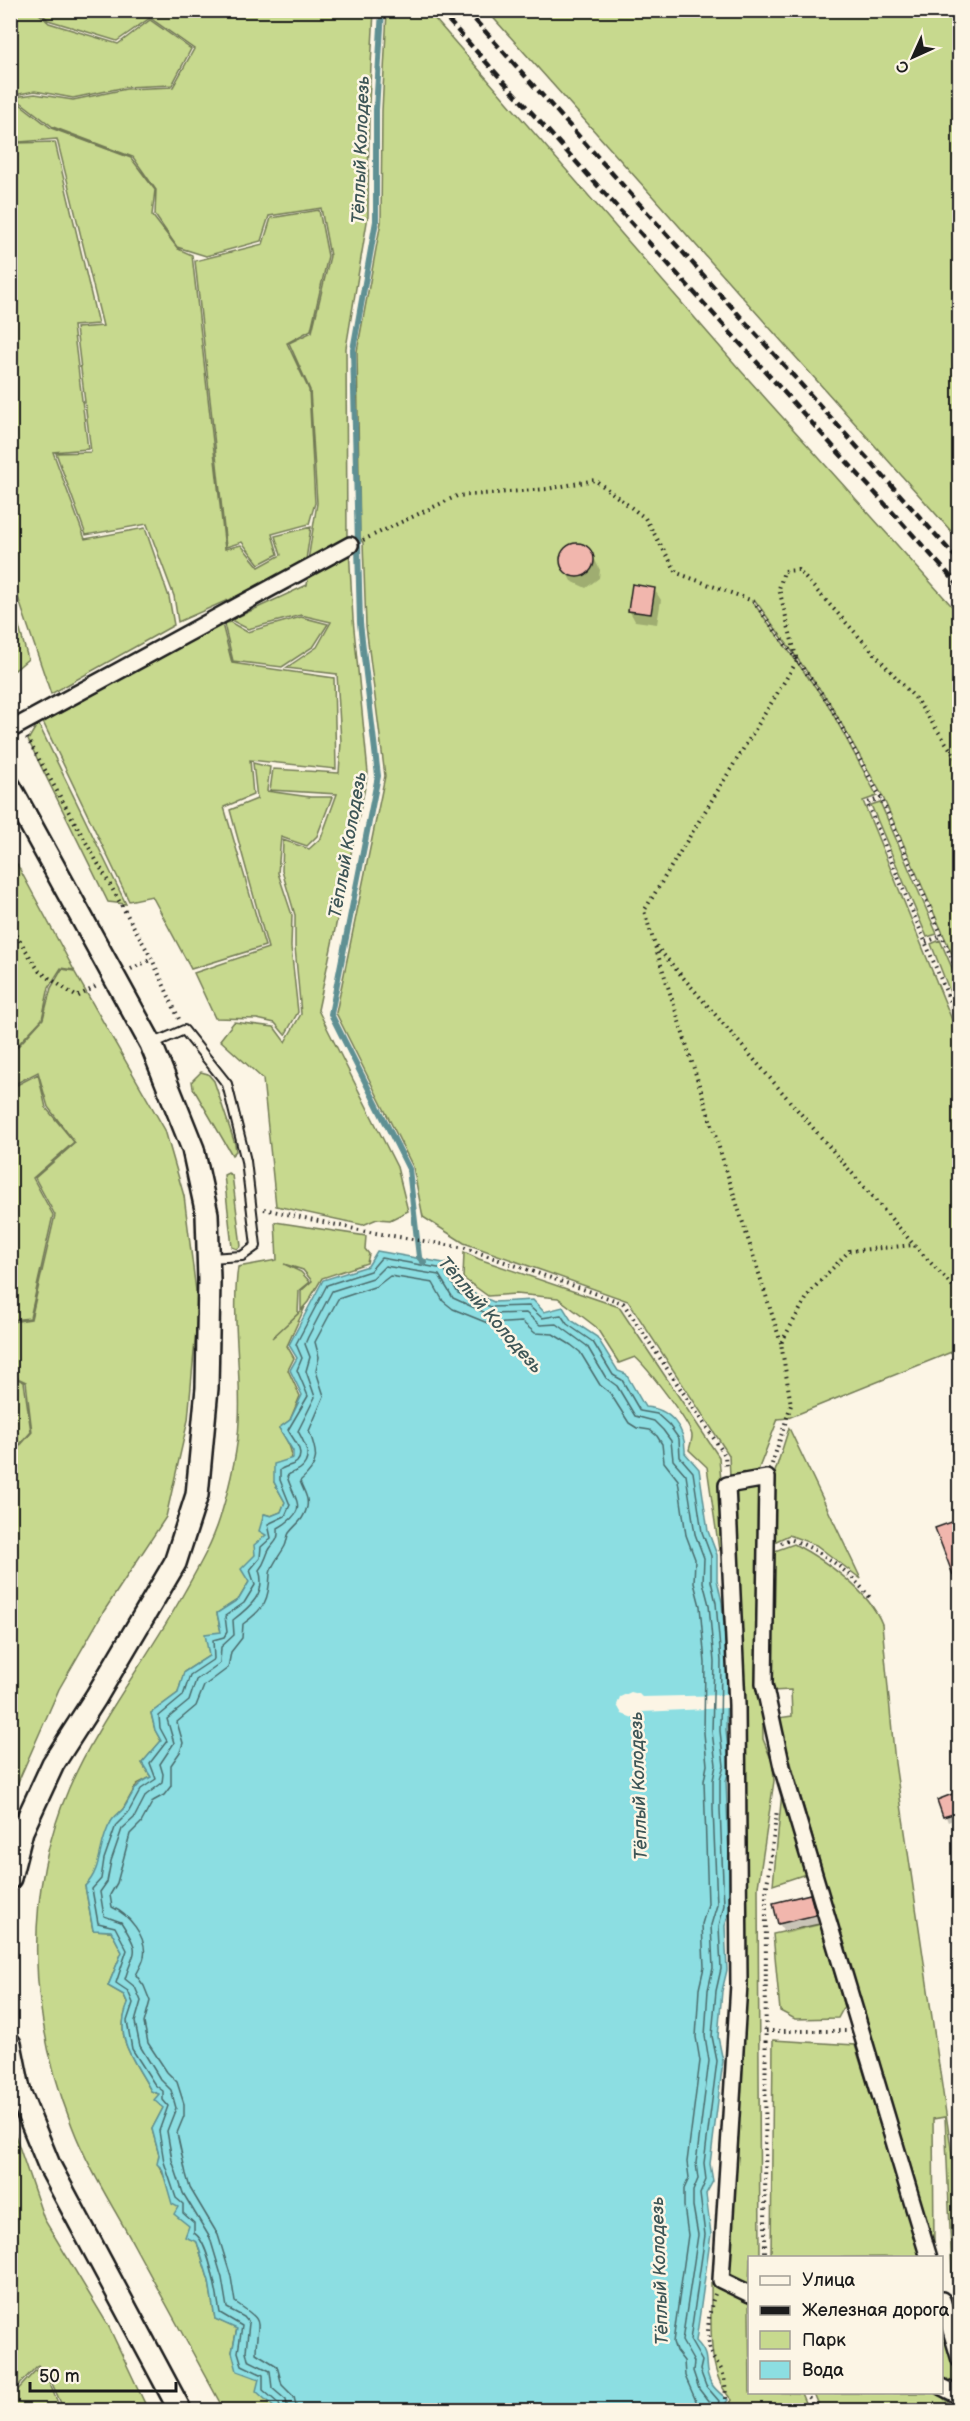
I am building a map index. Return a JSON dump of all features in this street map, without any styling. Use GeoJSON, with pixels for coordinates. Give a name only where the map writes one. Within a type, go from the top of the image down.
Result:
{"type":"FeatureCollection","features":[{"type":"Feature","properties":{"kind":"main road"},"geometry":{"type":"LineString","coordinates":[[10,787],[151,1044],[193,1149],[207,1214],[208,1258],[207,1388],[197,1495],[175,1563],[96,1697],[53,1764],[22,1831],[10,1878]]}},
{"type":"Feature","properties":{"kind":"main road"},"geometry":{"type":"LineString","coordinates":[[10,2044],[20,2094],[49,2165],[180,2410]]}},
{"type":"Feature","properties":{"kind":"street"},"geometry":{"type":"LineString","coordinates":[[15,728],[350,545]]}},
{"type":"Feature","properties":{"kind":"street"},"geometry":{"type":"LineString","coordinates":[[748,2293],[721,2280],[739,1984],[737,1705],[727,1485],[766,1478],[764,1684],[782,1767],[928,2256]]}},
{"type":"Feature","properties":{"kind":"street"},"geometry":{"type":"LineString","coordinates":[[943,2303],[960,2360]]}},
{"type":"Feature","properties":{"kind":"street"},"geometry":{"type":"LineString","coordinates":[[943,2388],[960,2396]]}},
{"type":"Feature","properties":{"kind":"lane"},"geometry":{"type":"LineString","coordinates":[[151,1044],[184,1030],[227,1084],[246,1161],[256,1246],[242,1256],[208,1258]]}},
{"type":"Feature","properties":{"kind":"path"},"geometry":{"type":"LineString","coordinates":[[366,539],[457,496],[547,489],[595,480],[645,518],[677,573],[753,600],[828,702],[881,798],[960,977]]}},
{"type":"Feature","properties":{"kind":"path"},"geometry":{"type":"LineString","coordinates":[[766,1478],[791,1405],[781,1343],[644,911],[797,661],[779,589],[784,571],[798,570],[915,698],[960,763]]}},
{"type":"Feature","properties":{"kind":"path"},"geometry":{"type":"LineString","coordinates":[[15,728],[152,959],[184,1030]]}},
{"type":"Feature","properties":{"kind":"path"},"geometry":{"type":"LineString","coordinates":[[881,798],[867,803],[960,1025]]}},
{"type":"Feature","properties":{"kind":"path"},"geometry":{"type":"LineString","coordinates":[[10,925],[39,971],[77,997],[152,959]]}},
{"type":"Feature","properties":{"kind":"path"},"geometry":{"type":"LineString","coordinates":[[926,942],[941,936]]}},
{"type":"Feature","properties":{"kind":"path"},"geometry":{"type":"LineString","coordinates":[[654,943],[914,1245],[960,1294]]}},
{"type":"Feature","properties":{"kind":"path"},"geometry":{"type":"LineString","coordinates":[[252,1207],[364,1231],[465,1248],[623,1303],[725,1455],[727,1485]]}},
{"type":"Feature","properties":{"kind":"path"},"geometry":{"type":"LineString","coordinates":[[781,1343],[810,1292],[849,1251],[914,1245]]}},
{"type":"Feature","properties":{"kind":"path"},"geometry":{"type":"LineString","coordinates":[[766,1551],[790,1539],[815,1548],[854,1577],[871,1599]]}},
{"type":"Feature","properties":{"kind":"path"},"geometry":{"type":"LineString","coordinates":[[765,2256],[766,1893],[778,1802]]}},
{"type":"Feature","properties":{"kind":"path"},"geometry":{"type":"LineString","coordinates":[[766,2031],[861,2031]]}},
{"type":"Feature","properties":{"kind":"path"},"geometry":{"type":"LineString","coordinates":[[721,2280],[713,2298],[710,2348],[711,2355],[724,2374],[724,2400],[729,2410]]}},
{"type":"Feature","properties":{"kind":"path"},"geometry":{"type":"LineString","coordinates":[[807,2394],[813,2410]]}},
{"type":"Feature","properties":{"kind":"green space"},"geometry":{"type":"Polygon","coordinates":[[[490,10],[959,11],[959,540],[489,13],[490,10]]]}},
{"type":"Feature","properties":{"kind":"green space"},"geometry":{"type":"Polygon","coordinates":[[[10,11],[36,11],[49,23],[118,44],[150,20],[191,49],[172,85],[126,87],[73,98],[35,91],[14,95],[10,75],[10,11]]]}},
{"type":"Feature","properties":{"kind":"green space"},"geometry":{"type":"Polygon","coordinates":[[[39,11],[374,11],[369,102],[368,216],[346,348],[347,543],[307,567],[317,503],[310,390],[289,343],[312,332],[330,256],[321,208],[269,216],[261,241],[206,256],[177,247],[155,215],[156,190],[133,157],[53,127],[14,97],[35,94],[73,100],[126,89],[173,87],[194,49],[150,18],[117,41],[48,20],[39,11]]]}},
{"type":"Feature","properties":{"kind":"green space"},"geometry":{"type":"Polygon","coordinates":[[[387,11],[428,11],[741,371],[959,614],[959,970],[882,795],[829,702],[754,599],[752,601],[827,703],[877,796],[863,801],[959,1037],[959,1349],[788,1418],[778,1419],[757,1473],[730,1477],[729,1455],[628,1301],[464,1243],[423,1217],[413,1167],[336,1013],[385,776],[366,626],[363,543],[360,538],[357,351],[381,222],[382,111],[387,11]]]}},
{"type":"Feature","properties":{"kind":"green space"},"geometry":{"type":"Polygon","coordinates":[[[11,97],[51,128],[131,158],[155,190],[152,215],[178,249],[192,255],[225,549],[241,545],[259,567],[281,555],[275,536],[311,527],[305,566],[178,622],[174,596],[147,524],[86,535],[56,453],[91,452],[76,328],[103,326],[57,139],[19,142],[11,97]]]}},
{"type":"Feature","properties":{"kind":"green space"},"geometry":{"type":"Polygon","coordinates":[[[11,101],[17,143],[55,142],[98,324],[73,326],[88,449],[53,452],[85,539],[145,528],[169,597],[174,625],[51,694],[11,577],[11,101]]]}},
{"type":"Feature","properties":{"kind":"green space"},"geometry":{"type":"Polygon","coordinates":[[[319,210],[328,256],[311,330],[287,343],[309,390],[315,503],[309,524],[272,534],[278,554],[259,564],[242,542],[226,547],[195,261],[263,244],[271,218],[319,210]]]}},
{"type":"Feature","properties":{"kind":"green space"},"geometry":{"type":"Polygon","coordinates":[[[349,548],[353,619],[368,773],[318,1010],[397,1167],[408,1211],[390,1220],[377,1219],[363,1225],[276,1206],[263,1079],[220,1040],[234,1022],[274,1027],[285,1042],[301,1014],[295,947],[295,915],[282,871],[283,840],[309,849],[321,838],[337,794],[270,790],[273,769],[339,773],[341,742],[337,674],[286,668],[317,647],[331,622],[301,615],[248,629],[231,620],[307,585],[309,571],[349,548]]]}},
{"type":"Feature","properties":{"kind":"green space"},"geometry":{"type":"Polygon","coordinates":[[[11,598],[28,659],[15,670],[11,667],[11,598]]]}},
{"type":"Feature","properties":{"kind":"green space"},"geometry":{"type":"Polygon","coordinates":[[[301,617],[328,624],[314,646],[282,667],[233,661],[224,624],[230,622],[247,632],[301,617]]]}},
{"type":"Feature","properties":{"kind":"green space"},"geometry":{"type":"Polygon","coordinates":[[[222,624],[232,663],[334,678],[336,769],[250,760],[253,795],[224,807],[265,946],[191,969],[152,896],[129,901],[43,722],[222,624]]]}},
{"type":"Feature","properties":{"kind":"green space"},"geometry":{"type":"Polygon","coordinates":[[[38,723],[126,904],[108,902],[28,740],[38,723]]]}},
{"type":"Feature","properties":{"kind":"green space"},"geometry":{"type":"Polygon","coordinates":[[[253,763],[270,767],[267,791],[310,797],[332,797],[317,836],[307,846],[281,837],[278,873],[292,915],[291,947],[298,1012],[285,1035],[275,1023],[257,1019],[215,1018],[194,973],[268,948],[230,810],[257,799],[253,763]]]}},
{"type":"Feature","properties":{"kind":"green space"},"geometry":{"type":"Polygon","coordinates":[[[880,802],[937,934],[927,937],[871,805],[880,802]]]}},
{"type":"Feature","properties":{"kind":"green space"},"geometry":{"type":"Polygon","coordinates":[[[11,853],[74,970],[61,968],[49,987],[42,1019],[11,1052],[11,853]]]}},
{"type":"Feature","properties":{"kind":"green space"},"geometry":{"type":"Polygon","coordinates":[[[940,940],[959,984],[959,1015],[931,944],[940,940]]]}},
{"type":"Feature","properties":{"kind":"green space"},"geometry":{"type":"Polygon","coordinates":[[[62,969],[74,971],[165,1130],[184,1196],[198,1307],[188,1420],[166,1517],[104,1611],[59,1689],[11,1798],[11,1456],[32,1432],[26,1382],[11,1375],[11,1322],[31,1319],[55,1215],[35,1178],[75,1143],[48,1107],[38,1072],[11,1086],[11,1054],[43,1019],[51,988],[62,969]]]}},
{"type":"Feature","properties":{"kind":"green space"},"geometry":{"type":"Polygon","coordinates":[[[201,1072],[208,1074],[214,1081],[235,1144],[236,1151],[232,1155],[193,1088],[192,1081],[201,1072]]]}},
{"type":"Feature","properties":{"kind":"green space"},"geometry":{"type":"Polygon","coordinates":[[[38,1074],[46,1108],[74,1142],[33,1178],[53,1215],[30,1318],[11,1320],[11,1088],[38,1074]]]}},
{"type":"Feature","properties":{"kind":"green space"},"geometry":{"type":"Polygon","coordinates":[[[228,1173],[232,1175],[241,1246],[237,1249],[232,1247],[224,1175],[228,1173]]]}},
{"type":"Feature","properties":{"kind":"green space"},"geometry":{"type":"Polygon","coordinates":[[[275,1222],[366,1236],[365,1249],[369,1254],[367,1263],[322,1278],[301,1310],[301,1291],[312,1281],[303,1270],[284,1264],[301,1272],[310,1282],[299,1291],[298,1314],[305,1307],[287,1346],[294,1358],[288,1370],[300,1396],[290,1420],[279,1428],[291,1451],[286,1467],[274,1482],[285,1502],[281,1512],[271,1516],[265,1514],[267,1535],[255,1555],[249,1582],[239,1599],[217,1613],[221,1632],[209,1656],[184,1672],[178,1693],[151,1713],[155,1730],[161,1741],[142,1763],[151,1777],[137,1784],[123,1809],[111,1822],[95,1877],[85,1886],[93,1930],[111,1931],[122,1952],[108,1986],[124,1995],[128,2005],[124,2017],[124,2039],[151,2091],[159,2094],[163,2108],[152,2129],[159,2155],[158,2164],[197,2242],[209,2281],[215,2319],[237,2328],[232,2352],[259,2379],[277,2410],[224,2410],[93,2172],[72,2126],[47,2042],[40,2000],[37,1957],[38,1914],[44,1872],[54,1830],[81,1762],[109,1713],[171,1616],[217,1528],[230,1483],[238,1433],[240,1402],[236,1286],[238,1267],[277,1260],[275,1222]]]}},
{"type":"Feature","properties":{"kind":"green space"},"geometry":{"type":"Polygon","coordinates":[[[464,1252],[619,1307],[719,1457],[726,1542],[719,1550],[707,1467],[689,1450],[692,1436],[690,1430],[648,1371],[635,1357],[619,1363],[596,1327],[558,1298],[516,1294],[488,1296],[463,1278],[464,1252]]]}},
{"type":"Feature","properties":{"kind":"green space"},"geometry":{"type":"Polygon","coordinates":[[[11,1376],[24,1382],[31,1432],[11,1454],[11,1376]]]}},
{"type":"Feature","properties":{"kind":"green space"},"geometry":{"type":"Polygon","coordinates":[[[789,1428],[861,1579],[816,1545],[789,1535],[772,1543],[774,1475],[789,1428]]]}},
{"type":"Feature","properties":{"kind":"green space"},"geometry":{"type":"Polygon","coordinates":[[[760,1486],[763,1739],[773,1764],[774,1781],[758,1887],[760,2256],[748,2256],[748,2288],[725,2277],[745,1806],[739,1777],[731,1492],[760,1486]]]}},
{"type":"Feature","properties":{"kind":"green space"},"geometry":{"type":"Polygon","coordinates":[[[794,1544],[832,1568],[857,1588],[876,1612],[882,1624],[895,1763],[959,2203],[959,2318],[953,2296],[945,2117],[933,2119],[934,2246],[904,2154],[778,1718],[792,1716],[791,1690],[771,1691],[772,1552],[794,1544]]]}},
{"type":"Feature","properties":{"kind":"green space"},"geometry":{"type":"Polygon","coordinates":[[[782,1792],[806,1874],[773,1885],[782,1792]]]}},
{"type":"Feature","properties":{"kind":"green space"},"geometry":{"type":"Polygon","coordinates":[[[820,1924],[844,2007],[838,2018],[795,2019],[780,2011],[773,1934],[820,1924]]]}},
{"type":"Feature","properties":{"kind":"green space"},"geometry":{"type":"Polygon","coordinates":[[[773,2040],[855,2045],[921,2256],[771,2256],[773,2040]]]}},
{"type":"Feature","properties":{"kind":"green space"},"geometry":{"type":"Polygon","coordinates":[[[10,2120],[44,2219],[108,2325],[148,2410],[64,2410],[50,2379],[38,2365],[11,2393],[10,2120]]]}},
{"type":"Feature","properties":{"kind":"green space"},"geometry":{"type":"Polygon","coordinates":[[[711,2283],[748,2301],[748,2394],[801,2394],[808,2410],[726,2410],[732,2400],[723,2389],[717,2376],[711,2329],[711,2283]]]}},
{"type":"Feature","properties":{"kind":"green space"},"geometry":{"type":"Polygon","coordinates":[[[943,2326],[959,2381],[959,2389],[943,2381],[943,2326]]]}},
{"type":"Feature","properties":{"kind":"green space"},"geometry":{"type":"Polygon","coordinates":[[[38,2368],[48,2380],[61,2410],[11,2410],[11,2397],[38,2368]]]}},
{"type":"Feature","properties":{"kind":"green space"},"geometry":{"type":"Polygon","coordinates":[[[814,2394],[938,2394],[957,2410],[821,2410],[814,2394]]]}},
{"type":"Feature","properties":{"kind":"water"},"geometry":{"type":"Polygon","coordinates":[[[377,1251],[449,1264],[461,1288],[494,1302],[533,1300],[544,1312],[563,1307],[571,1320],[597,1337],[618,1371],[626,1374],[645,1407],[662,1411],[675,1421],[683,1436],[685,1453],[699,1469],[708,1531],[717,1555],[717,1580],[722,1602],[727,1661],[726,1731],[730,1767],[726,1781],[731,1906],[725,1926],[727,1970],[722,1991],[718,2037],[723,2061],[710,2164],[713,2181],[706,2194],[711,2234],[696,2341],[706,2357],[707,2372],[711,2383],[728,2400],[721,2410],[277,2410],[256,2391],[259,2379],[237,2371],[232,2352],[237,2329],[215,2319],[209,2281],[197,2242],[185,2237],[189,2226],[174,2214],[178,2207],[172,2204],[162,2169],[157,2164],[159,2155],[152,2129],[163,2108],[154,2100],[159,2094],[151,2091],[124,2039],[124,2017],[128,2004],[124,1995],[108,1986],[122,1952],[111,1931],[93,1930],[85,1886],[95,1872],[104,1838],[112,1820],[124,1808],[137,1787],[151,1777],[142,1763],[161,1741],[155,1730],[151,1713],[178,1693],[184,1672],[209,1656],[205,1634],[221,1632],[217,1613],[239,1599],[249,1582],[241,1569],[255,1555],[254,1545],[266,1535],[259,1531],[264,1514],[271,1516],[281,1512],[285,1502],[274,1482],[274,1464],[293,1458],[293,1451],[279,1428],[290,1420],[302,1395],[290,1370],[297,1358],[289,1345],[323,1280],[368,1266],[377,1251]]]}},
{"type":"Feature","properties":{"kind":"pier"},"geometry":{"type":"Polygon","coordinates":[[[631,1692],[642,1697],[728,1695],[727,1708],[642,1712],[633,1718],[622,1714],[617,1705],[620,1697],[631,1692]]]}},
{"type":"Feature","properties":{"kind":"building"},"geometry":{"type":"Polygon","coordinates":[[[577,543],[589,548],[594,560],[589,572],[577,577],[565,572],[560,560],[565,548],[577,543]]]}},
{"type":"Feature","properties":{"kind":"building"},"geometry":{"type":"Polygon","coordinates":[[[632,584],[655,588],[651,614],[628,611],[632,584]]]}},
{"type":"Feature","properties":{"kind":"building"},"geometry":{"type":"Polygon","coordinates":[[[960,1519],[960,1588],[958,1588],[935,1528],[960,1519]]]}},
{"type":"Feature","properties":{"kind":"building"},"geometry":{"type":"Polygon","coordinates":[[[955,1793],[960,1812],[943,1817],[937,1800],[955,1793]]]}},
{"type":"Feature","properties":{"kind":"building"},"geometry":{"type":"Polygon","coordinates":[[[810,1894],[816,1915],[778,1924],[773,1903],[810,1894]]]}},
{"type":"Feature","properties":{"kind":"waterway","name":"Тёплый Колодезь"},"geometry":{"type":"LineString","coordinates":[[382,10],[376,110],[376,221],[353,350],[360,623],[378,776],[331,1014],[409,1169],[419,1257],[424,1263]]}},
{"type":"Feature","properties":{"kind":"railway"},"geometry":{"type":"LineString","coordinates":[[439,10],[960,587]]}},
{"type":"Feature","properties":{"kind":"railway"},"geometry":{"type":"LineString","coordinates":[[466,10],[960,562]]}}]}
